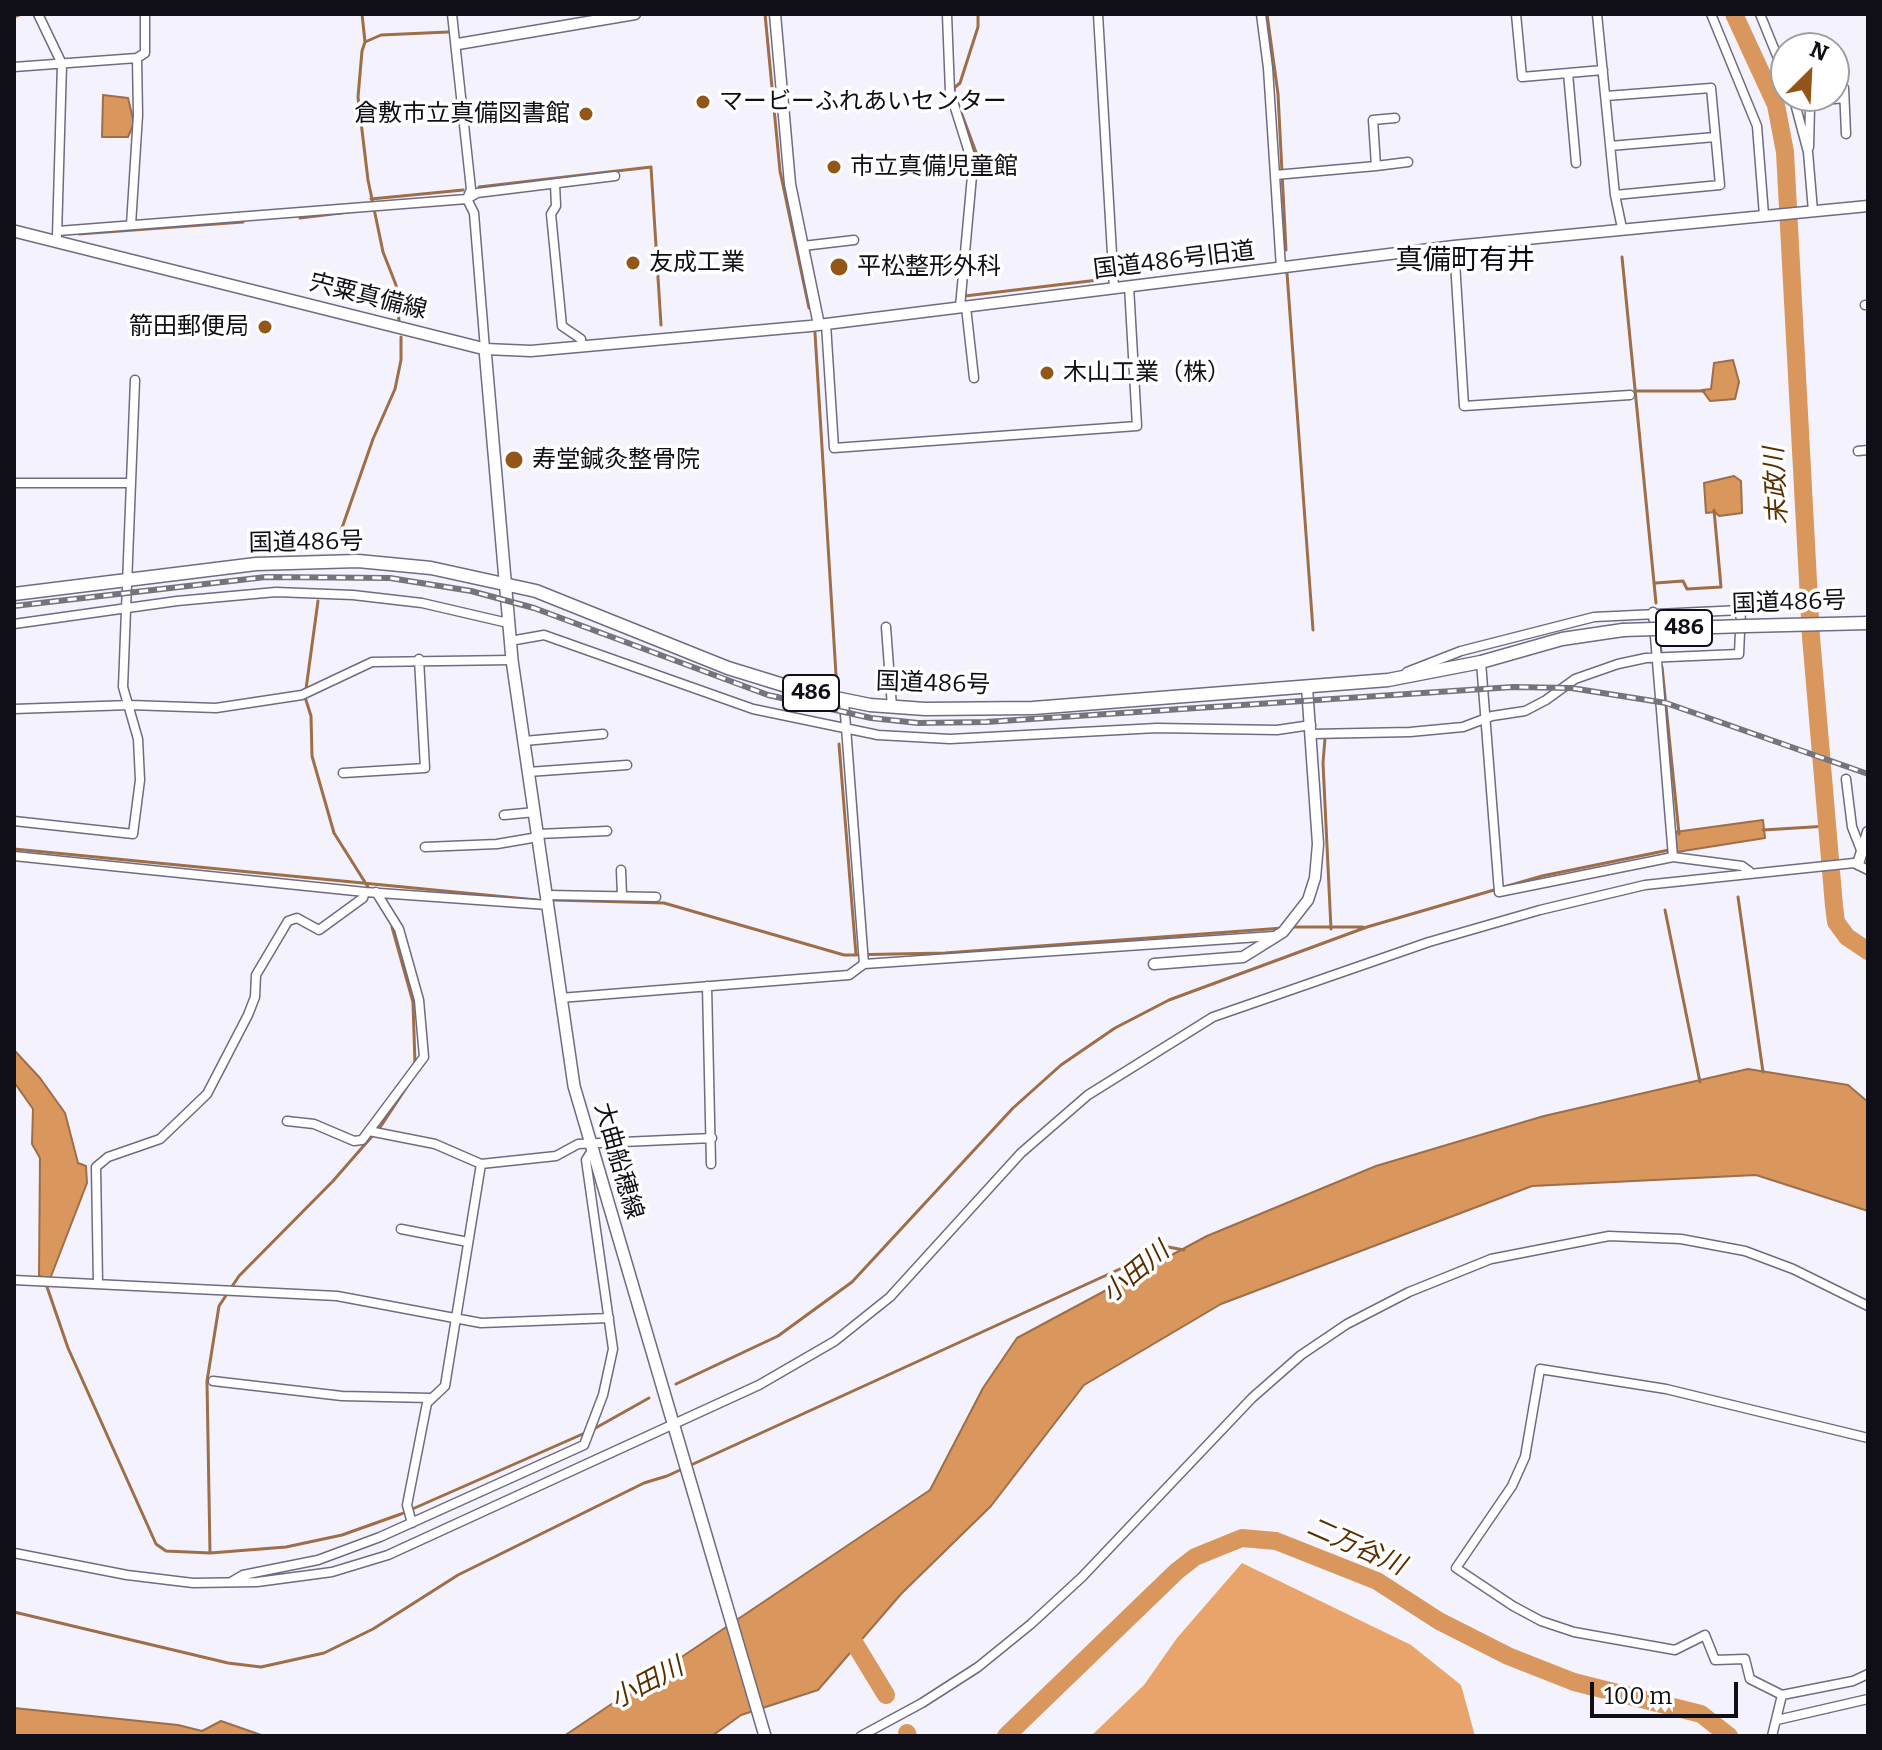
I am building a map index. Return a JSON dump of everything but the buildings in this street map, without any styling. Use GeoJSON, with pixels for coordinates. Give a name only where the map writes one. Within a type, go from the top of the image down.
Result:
{"type":"FeatureCollection","features":[{"type":"Feature","properties":{"kind":"highway","name":"国道486号"},"geometry":{"type":"LineString","coordinates":[[14,594],[256,564],[358,561],[431,568],[503,582],[583,608],[728,668],[844,701],[892,707],[1033,708],[1307,687],[1388,680],[1481,662],[1562,639],[1623,630],[1868,623]]}},
{"type":"Feature","properties":{"kind":"main road","name":"宍粟真備線"},"geometry":{"type":"LineString","coordinates":[[14,231],[57,236],[485,349]]}},
{"type":"Feature","properties":{"kind":"main road"},"geometry":{"type":"LineString","coordinates":[[485,349],[503,582]]}},
{"type":"Feature","properties":{"kind":"main road","name":"大曲船穂線"},"geometry":{"type":"LineString","coordinates":[[503,582],[574,1086],[765,1736]]}},
{"type":"Feature","properties":{"kind":"street"},"geometry":{"type":"LineString","coordinates":[[38,14],[62,64],[57,236],[131,225],[467,199],[477,193],[615,176]]}},
{"type":"Feature","properties":{"kind":"street"},"geometry":{"type":"LineString","coordinates":[[14,67],[137,58],[145,53],[145,14]]}},
{"type":"Feature","properties":{"kind":"street"},"geometry":{"type":"LineString","coordinates":[[452,14],[458,44],[471,189],[467,199],[474,213],[485,349]]}},
{"type":"Feature","properties":{"kind":"street"},"geometry":{"type":"LineString","coordinates":[[458,44],[635,14]]}},
{"type":"Feature","properties":{"kind":"street"},"geometry":{"type":"LineString","coordinates":[[775,14],[785,148],[803,246],[823,324],[834,448],[1137,426],[1129,286]]}},
{"type":"Feature","properties":{"kind":"street"},"geometry":{"type":"LineString","coordinates":[[947,14],[950,92],[973,165],[963,307],[974,378]]}},
{"type":"Feature","properties":{"kind":"street"},"geometry":{"type":"LineString","coordinates":[[1098,14],[1114,288]]}},
{"type":"Feature","properties":{"kind":"street"},"geometry":{"type":"LineString","coordinates":[[1261,14],[1280,174],[1281,268]]}},
{"type":"Feature","properties":{"kind":"street"},"geometry":{"type":"LineString","coordinates":[[1516,14],[1522,77],[1603,70]]}},
{"type":"Feature","properties":{"kind":"street"},"geometry":{"type":"LineString","coordinates":[[1597,14],[1615,195],[1622,228]]}},
{"type":"Feature","properties":{"kind":"street"},"geometry":{"type":"LineString","coordinates":[[1711,14],[1757,126],[1764,215]]}},
{"type":"Feature","properties":{"kind":"street"},"geometry":{"type":"LineString","coordinates":[[1760,14],[1770,39]]}},
{"type":"Feature","properties":{"kind":"street"},"geometry":{"type":"LineString","coordinates":[[131,225],[138,115],[137,58]]}},
{"type":"Feature","properties":{"kind":"street"},"geometry":{"type":"LineString","coordinates":[[1568,73],[1576,163]]}},
{"type":"Feature","properties":{"kind":"street"},"geometry":{"type":"LineString","coordinates":[[1606,96],[1711,88],[1720,185],[1615,195]]}},
{"type":"Feature","properties":{"kind":"street"},"geometry":{"type":"LineString","coordinates":[[1813,211],[1808,152],[1810,107],[1815,101],[1844,93],[1846,134]]}},
{"type":"Feature","properties":{"kind":"street"},"geometry":{"type":"LineString","coordinates":[[1797,112],[1808,152]]}},
{"type":"Feature","properties":{"kind":"street"},"geometry":{"type":"LineString","coordinates":[[1376,166],[1373,120],[1395,118]]}},
{"type":"Feature","properties":{"kind":"street"},"geometry":{"type":"LineString","coordinates":[[1610,146],[1715,137]]}},
{"type":"Feature","properties":{"kind":"street"},"geometry":{"type":"LineString","coordinates":[[1280,174],[1408,162]]}},
{"type":"Feature","properties":{"kind":"street"},"geometry":{"type":"LineString","coordinates":[[555,184],[556,206],[551,214],[562,326],[581,339],[582,347]]}},
{"type":"Feature","properties":{"kind":"street","name":"国道486号旧道"},"geometry":{"type":"LineString","coordinates":[[485,349],[515,352],[823,324],[1454,246],[1868,206]]}},
{"type":"Feature","properties":{"kind":"street"},"geometry":{"type":"LineString","coordinates":[[803,246],[854,240]]}},
{"type":"Feature","properties":{"kind":"street"},"geometry":{"type":"LineString","coordinates":[[1454,246],[1464,406],[1630,395]]}},
{"type":"Feature","properties":{"kind":"street"},"geometry":{"type":"LineString","coordinates":[[14,821],[133,834],[140,780],[138,739],[123,687],[135,380]]}},
{"type":"Feature","properties":{"kind":"street"},"geometry":{"type":"LineString","coordinates":[[1858,451],[1868,450]]}},
{"type":"Feature","properties":{"kind":"street"},"geometry":{"type":"LineString","coordinates":[[14,483],[130,483]]}},
{"type":"Feature","properties":{"kind":"street"},"geometry":{"type":"LineString","coordinates":[[14,624],[263,593],[338,594],[422,603],[508,623]]}},
{"type":"Feature","properties":{"kind":"street"},"geometry":{"type":"LineString","coordinates":[[510,641],[544,635],[753,709],[846,730],[950,739],[1157,728],[1410,732],[1463,727],[1525,711],[1591,671],[1655,658],[1739,654],[1741,610],[1653,612],[1557,624],[1461,651],[1388,680]]}},
{"type":"Feature","properties":{"kind":"street"},"geometry":{"type":"LineString","coordinates":[[1653,612],[1672,855]]}},
{"type":"Feature","properties":{"kind":"street"},"geometry":{"type":"LineString","coordinates":[[886,627],[892,707]]}},
{"type":"Feature","properties":{"kind":"street"},"geometry":{"type":"LineString","coordinates":[[343,773],[425,768],[419,659]]}},
{"type":"Feature","properties":{"kind":"street"},"geometry":{"type":"LineString","coordinates":[[14,709],[130,705],[216,708],[305,694],[372,662],[512,660]]}},
{"type":"Feature","properties":{"kind":"street"},"geometry":{"type":"LineString","coordinates":[[1481,662],[1498,888],[1672,855],[1742,866],[1750,872]]}},
{"type":"Feature","properties":{"kind":"street"},"geometry":{"type":"LineString","coordinates":[[1154,964],[1243,957],[1281,934],[1308,900],[1317,869],[1312,730],[1307,687]]}},
{"type":"Feature","properties":{"kind":"street"},"geometry":{"type":"LineString","coordinates":[[844,701],[864,964]]}},
{"type":"Feature","properties":{"kind":"street"},"geometry":{"type":"LineString","coordinates":[[524,741],[603,734]]}},
{"type":"Feature","properties":{"kind":"street"},"geometry":{"type":"LineString","coordinates":[[528,772],[627,765]]}},
{"type":"Feature","properties":{"kind":"street"},"geometry":{"type":"LineString","coordinates":[[1846,779],[1852,827],[1861,850]]}},
{"type":"Feature","properties":{"kind":"street"},"geometry":{"type":"LineString","coordinates":[[504,815],[535,812]]}},
{"type":"Feature","properties":{"kind":"street"},"geometry":{"type":"LineString","coordinates":[[425,847],[497,844],[538,836],[607,831]]}},
{"type":"Feature","properties":{"kind":"street"},"geometry":{"type":"LineString","coordinates":[[14,1553],[164,1581],[230,1583],[332,1572],[361,1565],[490,1510],[759,1385],[835,1341],[890,1297],[1021,1153],[1088,1095],[1213,1017],[1359,965],[1540,910],[1645,885],[1805,867],[1858,866],[1868,832]]}},
{"type":"Feature","properties":{"kind":"street"},"geometry":{"type":"LineString","coordinates":[[14,856],[365,892],[595,901],[622,896],[656,897]]}},
{"type":"Feature","properties":{"kind":"street"},"geometry":{"type":"LineString","coordinates":[[621,870],[622,896]]}},
{"type":"Feature","properties":{"kind":"street"},"geometry":{"type":"LineString","coordinates":[[98,1284],[96,1167],[108,1157],[160,1139],[207,1094],[248,1015],[255,997],[256,975],[288,921],[297,918],[319,930],[363,898],[365,892]]}},
{"type":"Feature","properties":{"kind":"street"},"geometry":{"type":"LineString","coordinates":[[287,1121],[314,1124],[354,1141],[362,1140],[424,1057],[419,1000],[399,929],[376,892]]}},
{"type":"Feature","properties":{"kind":"street"},"geometry":{"type":"LineString","coordinates":[[560,998],[849,975],[864,964],[1281,934]]}},
{"type":"Feature","properties":{"kind":"street"},"geometry":{"type":"LineString","coordinates":[[707,986],[711,1164]]}},
{"type":"Feature","properties":{"kind":"street"},"geometry":{"type":"LineString","coordinates":[[369,1131],[435,1144],[481,1164],[556,1156],[578,1144],[590,1147],[712,1138]]}},
{"type":"Feature","properties":{"kind":"street"},"geometry":{"type":"LineString","coordinates":[[230,1583],[243,1575],[318,1560],[409,1516],[584,1445],[611,1367],[609,1318],[586,1160],[590,1147]]}},
{"type":"Feature","properties":{"kind":"street"},"geometry":{"type":"LineString","coordinates":[[213,1381],[342,1396],[430,1398],[445,1386],[481,1164]]}},
{"type":"Feature","properties":{"kind":"street"},"geometry":{"type":"LineString","coordinates":[[401,1229],[468,1242]]}},
{"type":"Feature","properties":{"kind":"street"},"geometry":{"type":"LineString","coordinates":[[861,1736],[922,1703],[978,1667],[1082,1577],[1252,1398],[1291,1364],[1347,1324],[1409,1292],[1491,1259],[1609,1236],[1681,1239],[1745,1251],[1793,1269],[1868,1306]]}},
{"type":"Feature","properties":{"kind":"street"},"geometry":{"type":"LineString","coordinates":[[14,1280],[337,1296],[481,1323],[609,1318]]}},
{"type":"Feature","properties":{"kind":"street"},"geometry":{"type":"LineString","coordinates":[[1868,1438],[1666,1389],[1540,1369],[1525,1457],[1512,1486],[1456,1568],[1513,1606],[1541,1621],[1574,1632],[1675,1650],[1705,1635],[1715,1660],[1745,1659],[1750,1679],[1782,1695],[1853,1681],[1868,1674]]}},
{"type":"Feature","properties":{"kind":"street"},"geometry":{"type":"LineString","coordinates":[[409,1516],[430,1398]]}},
{"type":"Feature","properties":{"kind":"street"},"geometry":{"type":"LineString","coordinates":[[1772,1736],[1782,1695]]}},
{"type":"Feature","properties":{"kind":"street"},"geometry":{"type":"LineString","coordinates":[[1777,1720],[1868,1699]]}},
{"type":"Feature","properties":{"kind":"shaded area"},"geometry":{"type":"Polygon","coordinates":[[[1242,1563],[1411,1645],[1461,1685],[1475,1736],[1091,1736],[1144,1685],[1177,1638],[1242,1563]]]}},
{"type":"Feature","properties":{"kind":"water"},"geometry":{"type":"Polygon","coordinates":[[[103,95],[128,98],[134,123],[128,137],[102,137],[103,95]]]}},
{"type":"Feature","properties":{"kind":"water"},"geometry":{"type":"Polygon","coordinates":[[[1733,360],[1739,382],[1735,399],[1710,401],[1702,390],[1711,389],[1714,363],[1733,360]]]}},
{"type":"Feature","properties":{"kind":"water"},"geometry":{"type":"Polygon","coordinates":[[[1734,476],[1741,481],[1742,513],[1719,516],[1715,512],[1706,513],[1704,483],[1734,476]]]}},
{"type":"Feature","properties":{"kind":"water"},"geometry":{"type":"Polygon","coordinates":[[[1763,820],[1765,838],[1677,852],[1675,832],[1763,820]]]}},
{"type":"Feature","properties":{"kind":"water"},"geometry":{"type":"Polygon","coordinates":[[[14,1050],[40,1078],[65,1113],[78,1163],[86,1166],[87,1183],[50,1279],[39,1276],[40,1158],[32,1144],[33,1109],[14,1082],[14,1050]]]}},
{"type":"Feature","properties":{"kind":"water","name":"小田川"},"geometry":{"type":"Polygon","coordinates":[[[1748,1069],[1848,1085],[1868,1102],[1868,1211],[1756,1175],[1532,1186],[1221,1304],[1084,1385],[991,1506],[901,1594],[818,1690],[741,1715],[712,1736],[564,1736],[930,1490],[983,1388],[1017,1338],[1207,1236],[1376,1166],[1544,1116],[1748,1069]]]}},
{"type":"Feature","properties":{"kind":"water"},"geometry":{"type":"Polygon","coordinates":[[[14,1708],[178,1725],[202,1731],[221,1721],[264,1736],[14,1736],[14,1708]]]}},
{"type":"Feature","properties":{"kind":"waterway"},"geometry":{"type":"LineString","coordinates":[[14,17],[21,14]]}},
{"type":"Feature","properties":{"kind":"waterway"},"geometry":{"type":"LineString","coordinates":[[362,14],[365,42]]}},
{"type":"Feature","properties":{"kind":"waterway"},"geometry":{"type":"LineString","coordinates":[[765,14],[780,171],[809,308]]}},
{"type":"Feature","properties":{"kind":"waterway"},"geometry":{"type":"LineString","coordinates":[[955,96],[954,88],[960,83],[978,27],[978,14]]}},
{"type":"Feature","properties":{"kind":"waterway"},"geometry":{"type":"LineString","coordinates":[[1267,14],[1278,94],[1286,250]]}},
{"type":"Feature","properties":{"kind":"waterway","name":"末政川"},"geometry":{"type":"LineString","coordinates":[[1734,14],[1776,105],[1785,152],[1811,637],[1834,906],[1836,922],[1847,937],[1868,951]]}},
{"type":"Feature","properties":{"kind":"waterway"},"geometry":{"type":"LineString","coordinates":[[399,321],[396,285],[383,252],[368,180],[358,97],[362,51],[365,42],[381,35],[448,32]]}},
{"type":"Feature","properties":{"kind":"waterway"},"geometry":{"type":"LineString","coordinates":[[958,104],[977,155],[972,216]]}},
{"type":"Feature","properties":{"kind":"waterway"},"geometry":{"type":"LineString","coordinates":[[479,187],[651,167],[661,325]]}},
{"type":"Feature","properties":{"kind":"waterway"},"geometry":{"type":"LineString","coordinates":[[371,199],[463,190]]}},
{"type":"Feature","properties":{"kind":"waterway"},"geometry":{"type":"LineString","coordinates":[[300,218],[349,212]]}},
{"type":"Feature","properties":{"kind":"waterway"},"geometry":{"type":"LineString","coordinates":[[79,234],[243,222]]}},
{"type":"Feature","properties":{"kind":"waterway"},"geometry":{"type":"LineString","coordinates":[[1622,257],[1656,603]]}},
{"type":"Feature","properties":{"kind":"waterway"},"geometry":{"type":"LineString","coordinates":[[1287,273],[1313,630]]}},
{"type":"Feature","properties":{"kind":"waterway"},"geometry":{"type":"LineString","coordinates":[[965,292],[965,296],[1098,280]]}},
{"type":"Feature","properties":{"kind":"waterway"},"geometry":{"type":"LineString","coordinates":[[815,333],[836,675]]}},
{"type":"Feature","properties":{"kind":"waterway"},"geometry":{"type":"LineString","coordinates":[[336,545],[373,439],[395,389],[401,360],[401,337]]}},
{"type":"Feature","properties":{"kind":"waterway"},"geometry":{"type":"LineString","coordinates":[[1636,391],[1704,391]]}},
{"type":"Feature","properties":{"kind":"waterway"},"geometry":{"type":"LineString","coordinates":[[1656,583],[1683,581],[1687,589],[1721,587],[1714,510]]}},
{"type":"Feature","properties":{"kind":"waterway"},"geometry":{"type":"LineString","coordinates":[[306,689],[318,601]]}},
{"type":"Feature","properties":{"kind":"waterway"},"geometry":{"type":"LineString","coordinates":[[1659,634],[1661,652]]}},
{"type":"Feature","properties":{"kind":"waterway"},"geometry":{"type":"LineString","coordinates":[[1662,667],[1679,834]]}},
{"type":"Feature","properties":{"kind":"waterway"},"geometry":{"type":"LineString","coordinates":[[305,697],[311,716],[312,756],[334,833],[368,887]]}},
{"type":"Feature","properties":{"kind":"waterway"},"geometry":{"type":"LineString","coordinates":[[1325,738],[1323,763],[1331,929]]}},
{"type":"Feature","properties":{"kind":"waterway"},"geometry":{"type":"LineString","coordinates":[[839,744],[856,955]]}},
{"type":"Feature","properties":{"kind":"waterway"},"geometry":{"type":"LineString","coordinates":[[1763,830],[1828,826]]}},
{"type":"Feature","properties":{"kind":"waterway"},"geometry":{"type":"LineString","coordinates":[[14,849],[537,900]]}},
{"type":"Feature","properties":{"kind":"waterway"},"geometry":{"type":"LineString","coordinates":[[676,1384],[778,1336],[852,1282],[1013,1108],[1061,1065],[1115,1028],[1169,1000],[1367,927],[1542,876],[1669,850]]}},
{"type":"Feature","properties":{"kind":"waterway"},"geometry":{"type":"LineString","coordinates":[[1738,897],[1763,1072]]}},
{"type":"Feature","properties":{"kind":"waterway"},"geometry":{"type":"LineString","coordinates":[[554,900],[664,903],[844,955],[945,953],[1283,928]]}},
{"type":"Feature","properties":{"kind":"waterway"},"geometry":{"type":"LineString","coordinates":[[1665,910],[1700,1082]]}},
{"type":"Feature","properties":{"kind":"waterway"},"geometry":{"type":"LineString","coordinates":[[392,927],[413,1002],[415,1064]]}},
{"type":"Feature","properties":{"kind":"waterway"},"geometry":{"type":"LineString","coordinates":[[1291,927],[1363,927]]}},
{"type":"Feature","properties":{"kind":"waterway"},"geometry":{"type":"LineString","coordinates":[[210,1553],[207,1381],[219,1306],[239,1276],[333,1181],[381,1126],[410,1082]]}},
{"type":"Feature","properties":{"kind":"waterway","name":"小田川"},"geometry":{"type":"LineString","coordinates":[[14,1612],[228,1663],[261,1667],[324,1653],[373,1629],[458,1575],[644,1483],[667,1476],[1168,1247],[1184,1250]]}},
{"type":"Feature","properties":{"kind":"waterway"},"geometry":{"type":"LineString","coordinates":[[46,1284],[68,1348],[156,1544],[166,1551],[210,1553],[286,1547],[342,1535],[401,1514],[585,1433]]}},
{"type":"Feature","properties":{"kind":"waterway"},"geometry":{"type":"LineString","coordinates":[[592,1430],[649,1398]]}},
{"type":"Feature","properties":{"kind":"waterway","name":"二万谷川"},"geometry":{"type":"LineString","coordinates":[[1006,1736],[1177,1571],[1195,1557],[1242,1538],[1276,1541],[1377,1581],[1439,1621],[1508,1656],[1574,1682],[1701,1714],[1729,1736]]}},
{"type":"Feature","properties":{"kind":"waterway","name":"二万谷川"},"geometry":{"type":"LineString","coordinates":[[844,1626],[886,1695]]}},
{"type":"Feature","properties":{"kind":"railway"},"geometry":{"type":"LineString","coordinates":[[14,606],[266,577],[390,578],[471,591],[534,608],[768,695],[871,718],[918,723],[986,722],[1513,687],[1571,688],[1666,703],[1868,774]]}},
{"type":"Feature","properties":{"kind":"place","name":"マービーふれあいセンター"},"geometry":{"type":"Point","coordinates":[703,102]}},
{"type":"Feature","properties":{"kind":"place","name":"倉敷市立真備図書館"},"geometry":{"type":"Point","coordinates":[586,114]}},
{"type":"Feature","properties":{"kind":"place","name":"市立真備児童館"},"geometry":{"type":"Point","coordinates":[834,167]}},
{"type":"Feature","properties":{"kind":"place","name":"友成工業"},"geometry":{"type":"Point","coordinates":[633,263]}},
{"type":"Feature","properties":{"kind":"place","name":"平松整形外科"},"geometry":{"type":"Point","coordinates":[839,267]}},
{"type":"Feature","properties":{"kind":"place","name":"箭田郵便局"},"geometry":{"type":"Point","coordinates":[265,327]}},
{"type":"Feature","properties":{"kind":"place","name":"木山工業（株）"},"geometry":{"type":"Point","coordinates":[1047,373]}},
{"type":"Feature","properties":{"kind":"place","name":"寿堂鍼灸整骨院"},"geometry":{"type":"Point","coordinates":[514,460]}},
{"type":"Feature","properties":{"kind":"district","name":"真備町有井"},"geometry":{"type":"Point","coordinates":[1465,261]}}]}
